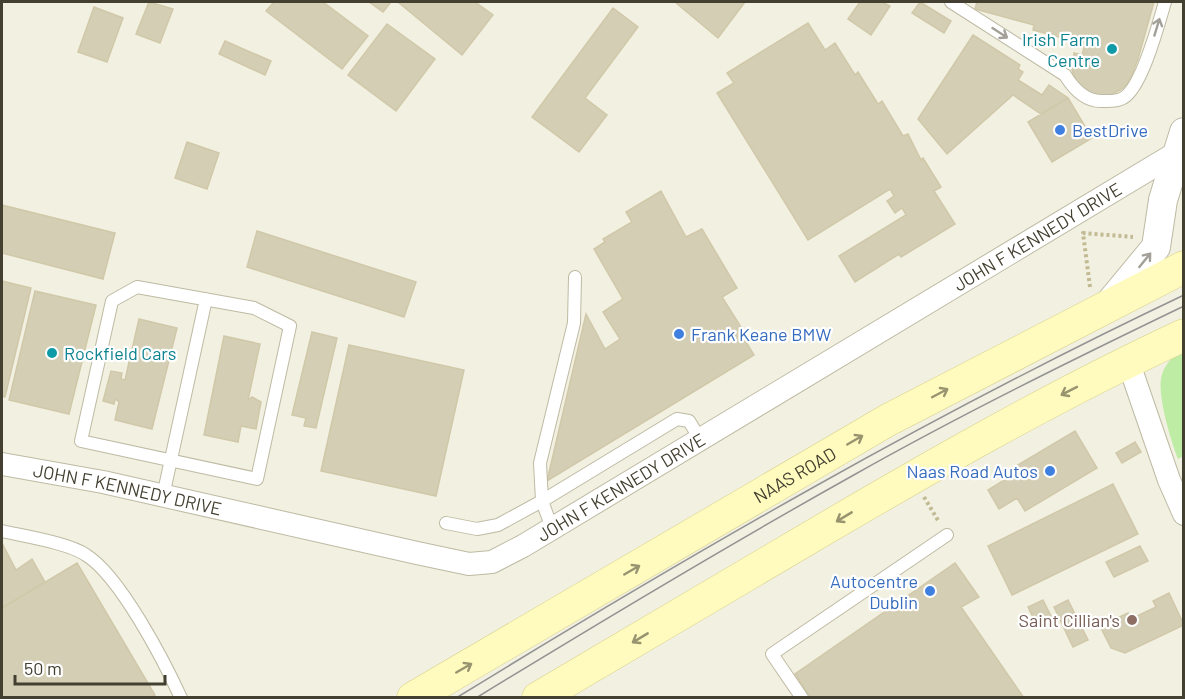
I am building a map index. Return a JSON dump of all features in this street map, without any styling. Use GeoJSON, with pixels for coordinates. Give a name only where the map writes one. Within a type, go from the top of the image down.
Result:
{"type":"FeatureCollection","features":[{"type":"Feature","properties":{"kind":"main road","name":"NAAS ROAD"},"geometry":{"type":"LineString","coordinates":[[413,698],[1099,296],[1184,267]]}},
{"type":"Feature","properties":{"kind":"main road"},"geometry":{"type":"LineString","coordinates":[[538,698],[912,477],[1046,402],[1184,335]]}},
{"type":"Feature","properties":{"kind":"street"},"geometry":{"type":"LineString","coordinates":[[1176,154],[1180,209],[1184,212]]}},
{"type":"Feature","properties":{"kind":"street"},"geometry":{"type":"LineString","coordinates":[[1099,296],[1156,247],[1163,200],[1176,154]]}},
{"type":"Feature","properties":{"kind":"street","name":"JOHN F KENNEDY DRIVE"},"geometry":{"type":"LineString","coordinates":[[2,464],[103,482],[469,564],[492,562],[1176,154]]}},
{"type":"Feature","properties":{"kind":"street"},"geometry":{"type":"LineString","coordinates":[[1128,361],[1169,480],[1184,514]]}},
{"type":"Feature","properties":{"kind":"lane"},"geometry":{"type":"LineString","coordinates":[[951,2],[1065,75],[1073,88],[1095,101],[1124,98],[1134,88],[1149,52],[1165,2]]}},
{"type":"Feature","properties":{"kind":"lane"},"geometry":{"type":"LineString","coordinates":[[552,528],[542,501],[540,463],[574,322],[575,277]]}},
{"type":"Feature","properties":{"kind":"lane"},"geometry":{"type":"LineString","coordinates":[[137,287],[206,299],[254,308],[290,326],[257,479],[81,441],[112,302],[137,287]]}},
{"type":"Feature","properties":{"kind":"lane"},"geometry":{"type":"LineString","coordinates":[[163,496],[206,299]]}},
{"type":"Feature","properties":{"kind":"lane"},"geometry":{"type":"LineString","coordinates":[[446,523],[477,529],[498,525],[542,501],[677,418],[689,421],[700,439]]}},
{"type":"Feature","properties":{"kind":"lane"},"geometry":{"type":"LineString","coordinates":[[2,531],[54,543],[86,554],[105,571],[139,621],[178,696]]}},
{"type":"Feature","properties":{"kind":"lane"},"geometry":{"type":"LineString","coordinates":[[802,698],[772,654],[947,535]]}},
{"type":"Feature","properties":{"kind":"path"},"geometry":{"type":"LineString","coordinates":[[1099,296],[1083,233],[1137,237]]}},
{"type":"Feature","properties":{"kind":"path"},"geometry":{"type":"LineString","coordinates":[[912,477],[947,535]]}},
{"type":"Feature","properties":{"kind":"green space"},"geometry":{"type":"Polygon","coordinates":[[[1183,350],[1183,456],[1178,459],[1161,397],[1161,379],[1172,358],[1183,350]]]}},
{"type":"Feature","properties":{"kind":"building"},"geometry":{"type":"Polygon","coordinates":[[[149,2],[173,9],[160,43],[136,34],[149,2]]]}},
{"type":"Feature","properties":{"kind":"building"},"geometry":{"type":"Polygon","coordinates":[[[274,2],[323,2],[368,36],[342,69],[266,11],[274,2]]]}},
{"type":"Feature","properties":{"kind":"building"},"geometry":{"type":"Polygon","coordinates":[[[369,2],[391,2],[383,12],[369,2]]]}},
{"type":"Feature","properties":{"kind":"building"},"geometry":{"type":"Polygon","coordinates":[[[398,2],[475,2],[493,15],[462,55],[398,2]]]}},
{"type":"Feature","properties":{"kind":"building"},"geometry":{"type":"Polygon","coordinates":[[[675,2],[745,2],[718,38],[675,2]]]}},
{"type":"Feature","properties":{"kind":"building"},"geometry":{"type":"Polygon","coordinates":[[[860,2],[882,2],[890,6],[871,35],[848,19],[860,2]]]}},
{"type":"Feature","properties":{"kind":"building"},"geometry":{"type":"Polygon","coordinates":[[[920,2],[951,21],[944,33],[912,13],[920,2]]]}},
{"type":"Feature","properties":{"kind":"building","name":"Irish Farm Centre"},"geometry":{"type":"Polygon","coordinates":[[[977,2],[1154,2],[1129,82],[1113,94],[1103,96],[1083,89],[1076,81],[1072,70],[1074,53],[1082,55],[1085,44],[1033,30],[1034,25],[975,9],[977,2]]]}},
{"type":"Feature","properties":{"kind":"building"},"geometry":{"type":"Polygon","coordinates":[[[94,7],[123,18],[107,62],[78,52],[94,7]]]}},
{"type":"Feature","properties":{"kind":"building"},"geometry":{"type":"Polygon","coordinates":[[[613,8],[638,27],[585,98],[607,115],[579,152],[532,117],[613,8]]]}},
{"type":"Feature","properties":{"kind":"building"},"geometry":{"type":"Polygon","coordinates":[[[808,23],[825,50],[835,43],[855,75],[858,72],[878,104],[882,101],[903,136],[908,134],[921,160],[923,158],[941,187],[934,191],[955,224],[901,257],[899,254],[855,282],[839,256],[906,215],[902,208],[895,213],[887,201],[894,196],[890,189],[808,240],[717,93],[734,83],[727,73],[808,23]]]}},
{"type":"Feature","properties":{"kind":"building"},"geometry":{"type":"Polygon","coordinates":[[[387,24],[435,59],[396,111],[348,75],[387,24]]]}},
{"type":"Feature","properties":{"kind":"building"},"geometry":{"type":"Polygon","coordinates":[[[973,35],[1020,65],[1018,69],[1023,72],[1018,80],[1042,95],[1049,85],[1068,98],[1041,114],[1013,95],[947,154],[918,119],[973,35]]]}},
{"type":"Feature","properties":{"kind":"building"},"geometry":{"type":"Polygon","coordinates":[[[225,41],[271,61],[265,75],[219,54],[225,41]]]}},
{"type":"Feature","properties":{"kind":"building","name":"BestDrive"},"geometry":{"type":"Polygon","coordinates":[[[1068,98],[1092,138],[1052,162],[1028,122],[1068,98]]]}},
{"type":"Feature","properties":{"kind":"building"},"geometry":{"type":"Polygon","coordinates":[[[187,142],[219,153],[207,189],[175,178],[187,142]]]}},
{"type":"Feature","properties":{"kind":"building","name":"Frank Keane BMW"},"geometry":{"type":"Polygon","coordinates":[[[661,191],[686,237],[702,229],[737,288],[722,297],[741,327],[738,329],[754,355],[547,481],[586,314],[605,349],[620,339],[603,312],[623,299],[594,249],[605,242],[603,239],[632,222],[626,212],[661,191]]]}},
{"type":"Feature","properties":{"kind":"building"},"geometry":{"type":"Polygon","coordinates":[[[2,205],[115,233],[103,279],[2,253],[2,205]]]}},
{"type":"Feature","properties":{"kind":"building"},"geometry":{"type":"Polygon","coordinates":[[[257,231],[416,282],[404,317],[247,267],[257,231]]]}},
{"type":"Feature","properties":{"kind":"building"},"geometry":{"type":"Polygon","coordinates":[[[2,281],[31,288],[5,397],[2,396],[2,281]]]}},
{"type":"Feature","properties":{"kind":"building","name":"Rockfield Cars"},"geometry":{"type":"Polygon","coordinates":[[[35,291],[96,305],[69,414],[9,400],[35,291]]]}},
{"type":"Feature","properties":{"kind":"building"},"geometry":{"type":"Polygon","coordinates":[[[139,319],[177,328],[152,429],[115,420],[119,402],[115,399],[114,404],[103,401],[111,371],[122,373],[121,379],[125,380],[139,319]]]}},
{"type":"Feature","properties":{"kind":"building"},"geometry":{"type":"Polygon","coordinates":[[[312,332],[337,338],[316,428],[304,426],[306,418],[292,415],[312,332]]]}},
{"type":"Feature","properties":{"kind":"building"},"geometry":{"type":"Polygon","coordinates":[[[224,336],[260,344],[248,400],[252,397],[261,402],[256,429],[241,426],[238,442],[204,435],[224,336]]]}},
{"type":"Feature","properties":{"kind":"building"},"geometry":{"type":"Polygon","coordinates":[[[349,345],[464,370],[436,496],[321,471],[349,345]]]}},
{"type":"Feature","properties":{"kind":"building","name":"Naas Road Autos"},"geometry":{"type":"Polygon","coordinates":[[[1075,431],[1097,468],[1025,511],[1017,498],[999,509],[988,490],[1006,479],[1003,474],[1075,431]]]}},
{"type":"Feature","properties":{"kind":"building"},"geometry":{"type":"Polygon","coordinates":[[[1135,442],[1141,452],[1122,463],[1116,453],[1135,442]]]}},
{"type":"Feature","properties":{"kind":"building"},"geometry":{"type":"Polygon","coordinates":[[[1113,484],[1138,534],[1012,595],[988,546],[1113,484]]]}},
{"type":"Feature","properties":{"kind":"building"},"geometry":{"type":"Polygon","coordinates":[[[2,543],[16,570],[32,559],[45,582],[2,608],[2,543]]]}},
{"type":"Feature","properties":{"kind":"building"},"geometry":{"type":"Polygon","coordinates":[[[1140,546],[1148,561],[1114,577],[1106,562],[1140,546]]]}},
{"type":"Feature","properties":{"kind":"building"},"geometry":{"type":"Polygon","coordinates":[[[77,563],[155,695],[151,698],[2,698],[2,608],[77,563]]]}},
{"type":"Feature","properties":{"kind":"building"},"geometry":{"type":"Polygon","coordinates":[[[955,563],[979,597],[961,607],[1024,698],[811,698],[795,674],[955,563]]]}},
{"type":"Feature","properties":{"kind":"building"},"geometry":{"type":"Polygon","coordinates":[[[1169,593],[1184,625],[1125,653],[1111,648],[1100,626],[1128,613],[1131,619],[1156,607],[1153,601],[1169,593]]]}},
{"type":"Feature","properties":{"kind":"building"},"geometry":{"type":"Polygon","coordinates":[[[1043,600],[1053,620],[1038,627],[1028,607],[1043,600]]]}},
{"type":"Feature","properties":{"kind":"building"},"geometry":{"type":"Polygon","coordinates":[[[1068,600],[1088,640],[1073,647],[1054,607],[1068,600]]]}},
{"type":"Feature","properties":{"kind":"tram line"},"geometry":{"type":"LineString","coordinates":[[456,698],[635,590],[814,487],[997,388],[1184,295]]}},
{"type":"Feature","properties":{"kind":"tram line"},"geometry":{"type":"LineString","coordinates":[[476,698],[710,557],[893,453],[1016,388],[1184,306]]}},
{"type":"Feature","properties":{"kind":"place","name":"Irish Farm Centre"},"geometry":{"type":"Point","coordinates":[1112,49]}},
{"type":"Feature","properties":{"kind":"place","name":"BestDrive"},"geometry":{"type":"Point","coordinates":[1060,130]}},
{"type":"Feature","properties":{"kind":"place","name":"Frank Keane BMW"},"geometry":{"type":"Point","coordinates":[679,334]}},
{"type":"Feature","properties":{"kind":"place","name":"Rockfield Cars"},"geometry":{"type":"Point","coordinates":[52,353]}},
{"type":"Feature","properties":{"kind":"place","name":"Naas Road Autos"},"geometry":{"type":"Point","coordinates":[1050,471]}},
{"type":"Feature","properties":{"kind":"place","name":"Autocentre Dublin"},"geometry":{"type":"Point","coordinates":[930,591]}},
{"type":"Feature","properties":{"kind":"place","name":"Saint Cillian's"},"geometry":{"type":"Point","coordinates":[1132,620]}}]}
